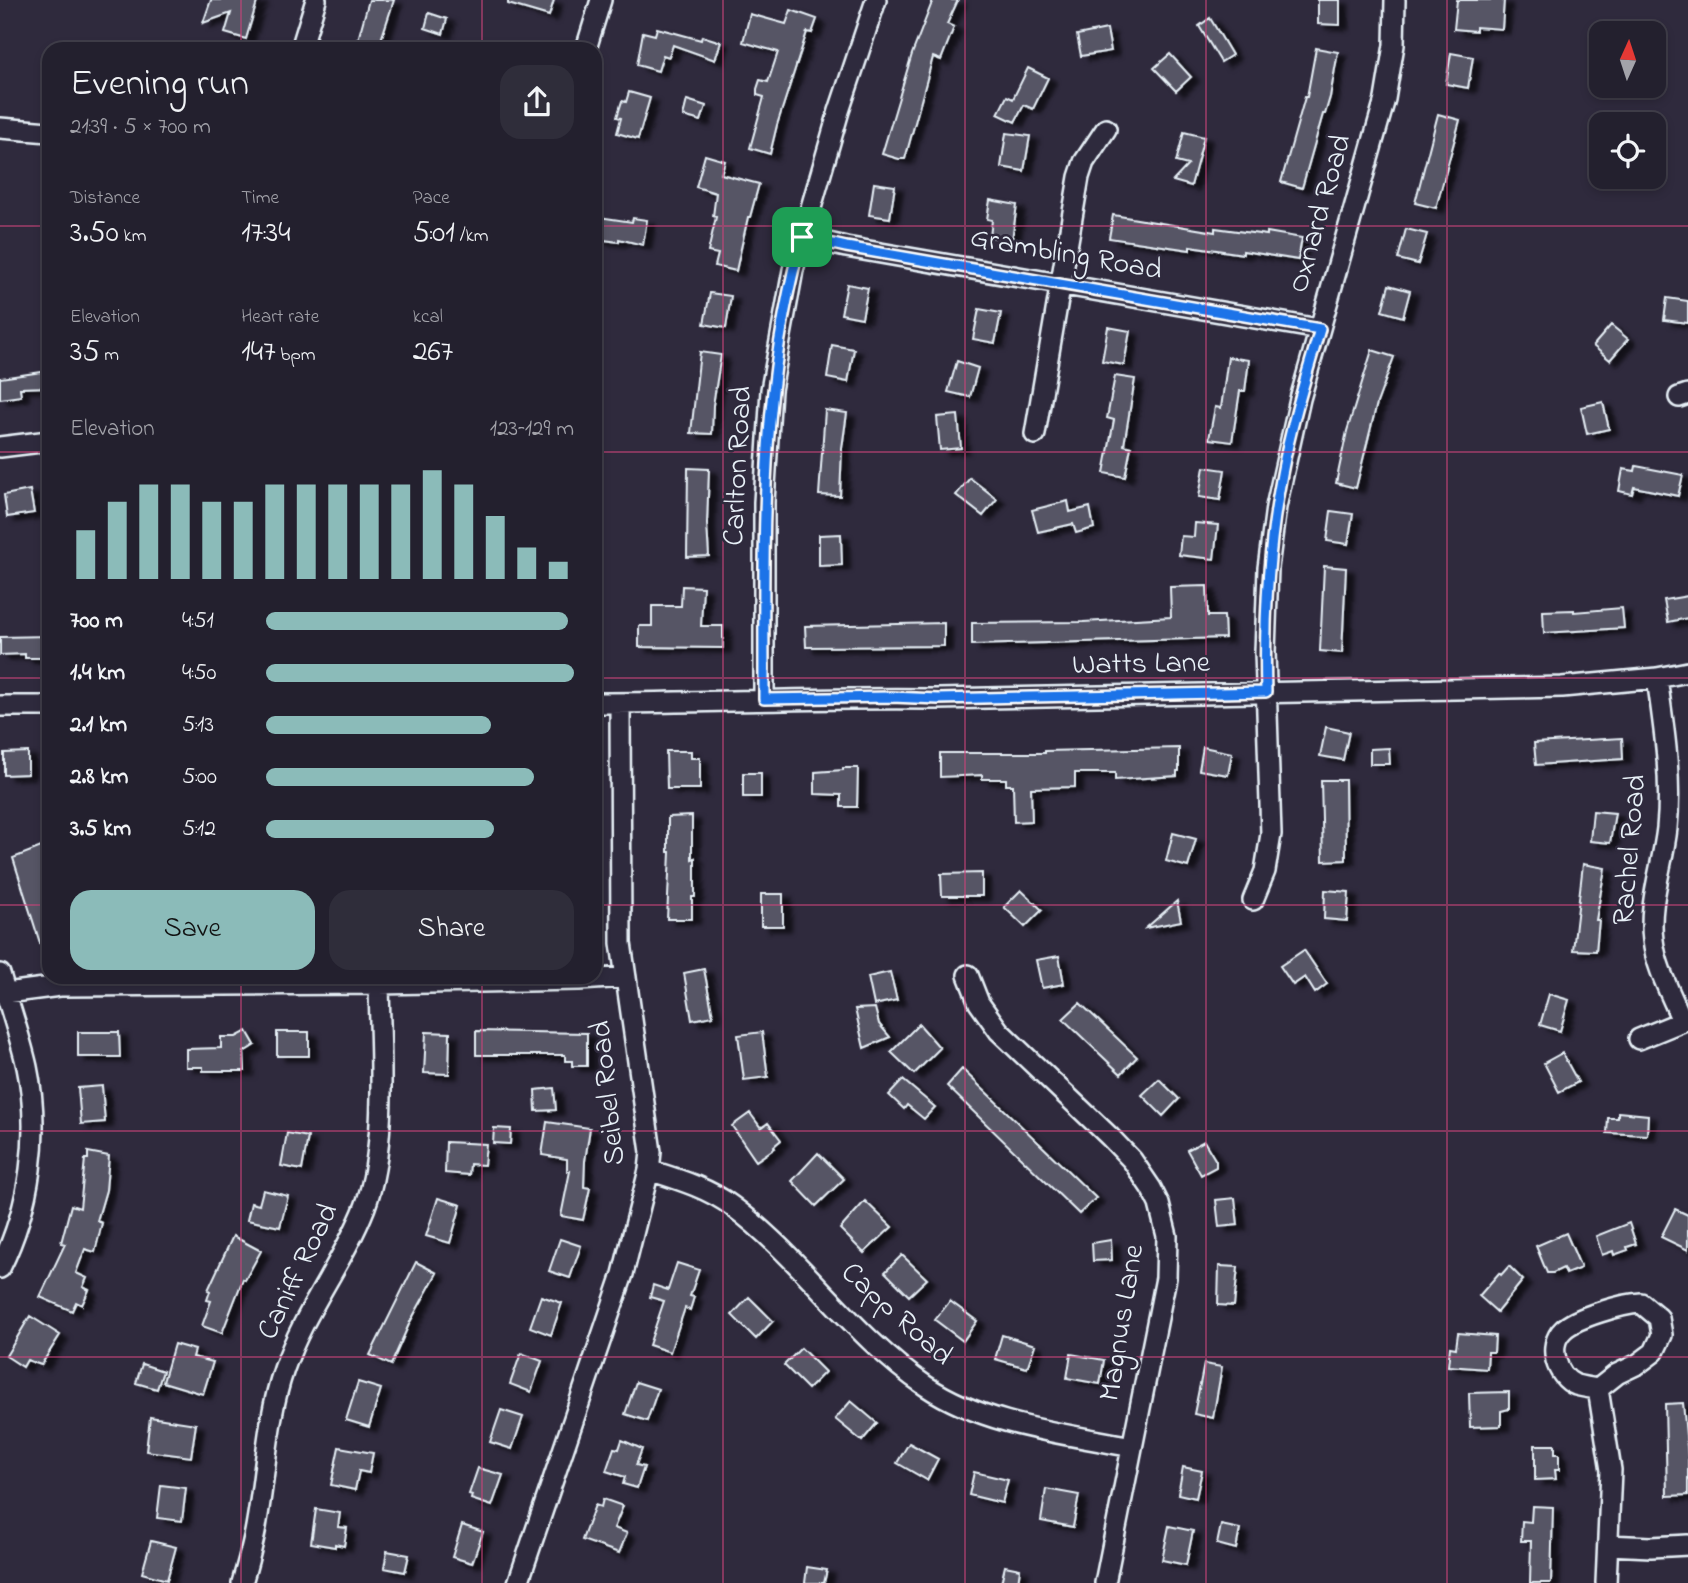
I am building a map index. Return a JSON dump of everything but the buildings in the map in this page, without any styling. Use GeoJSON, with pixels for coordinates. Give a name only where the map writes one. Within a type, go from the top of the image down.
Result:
{"type":"FeatureCollection","features":[{"type":"Feature","properties":{"kind":"street"},"geometry":{"type":"LineString","coordinates":[[303,42],[316,0]]}},
{"type":"Feature","properties":{"kind":"street"},"geometry":{"type":"LineString","coordinates":[[588,42],[601,0]]}},
{"type":"Feature","properties":{"kind":"street","name":"Carlton Road"},"geometry":{"type":"LineString","coordinates":[[764,699],[764,502],[771,390],[786,304],[802,237],[839,111],[876,0]]}},
{"type":"Feature","properties":{"kind":"street","name":"Oxnard Road"},"geometry":{"type":"LineString","coordinates":[[1253,900],[1265,871],[1271,834],[1265,652],[1268,568],[1276,507],[1288,447],[1385,99],[1394,45],[1395,0]]}},
{"type":"Feature","properties":{"kind":"street"},"geometry":{"type":"LineString","coordinates":[[0,128],[42,131]]}},
{"type":"Feature","properties":{"kind":"street"},"geometry":{"type":"LineString","coordinates":[[1035,434],[1079,177],[1084,162],[1106,129]]}},
{"type":"Feature","properties":{"kind":"street","name":"Grambling Road"},"geometry":{"type":"LineString","coordinates":[[802,237],[846,247],[1320,329]]}},
{"type":"Feature","properties":{"kind":"street"},"geometry":{"type":"LineString","coordinates":[[0,447],[42,442]]}},
{"type":"Feature","properties":{"kind":"street","name":"Watts Lane"},"geometry":{"type":"LineString","coordinates":[[602,703],[1562,687],[1657,678],[1688,672]]}},
{"type":"Feature","properties":{"kind":"street","name":"Rachel Road"},"geometry":{"type":"LineString","coordinates":[[1657,678],[1667,744],[1669,800],[1662,862],[1653,907],[1653,943],[1685,1020]]}},
{"type":"Feature","properties":{"kind":"street","name":"Seibel Road"},"geometry":{"type":"LineString","coordinates":[[518,1583],[623,1274],[649,1170],[650,1152],[621,943],[620,703]]}},
{"type":"Feature","properties":{"kind":"street"},"geometry":{"type":"LineString","coordinates":[[0,706],[42,706]]}},
{"type":"Feature","properties":{"kind":"street"},"geometry":{"type":"LineString","coordinates":[[0,974],[27,1069],[33,1117],[29,1177],[24,1204],[8,1253],[0,1268]]}},
{"type":"Feature","properties":{"kind":"street","name":"Magnus Lane"},"geometry":{"type":"LineString","coordinates":[[968,975],[987,1016],[1132,1160],[1159,1204],[1167,1236],[1166,1278],[1105,1583]]}},
{"type":"Feature","properties":{"kind":"street"},"geometry":{"type":"LineString","coordinates":[[602,979],[626,977]]}},
{"type":"Feature","properties":{"kind":"street"},"geometry":{"type":"LineString","coordinates":[[6,993],[60,986],[379,984]]}},
{"type":"Feature","properties":{"kind":"street","name":"Caniff Road"},"geometry":{"type":"LineString","coordinates":[[242,1583],[257,1522],[271,1418],[284,1369],[302,1326],[359,1219],[374,1177],[379,1140],[379,984]]}},
{"type":"Feature","properties":{"kind":"street"},"geometry":{"type":"LineString","coordinates":[[1639,1039],[1685,1020]]}},
{"type":"Feature","properties":{"kind":"street","name":"Capp Road"},"geometry":{"type":"LineString","coordinates":[[649,1170],[690,1184],[730,1205],[763,1232],[880,1349],[917,1380],[947,1398],[977,1412],[1012,1423],[1132,1447]]}},
{"type":"Feature","properties":{"kind":"street"},"geometry":{"type":"LineString","coordinates":[[1641,1303],[1659,1318],[1662,1335],[1654,1352],[1598,1389],[1573,1384],[1557,1366],[1554,1347],[1564,1329],[1625,1304],[1641,1303]]}},
{"type":"Feature","properties":{"kind":"street"},"geometry":{"type":"LineString","coordinates":[[1598,1389],[1611,1470],[1606,1583]]}},
{"type":"Feature","properties":{"kind":"street"},"geometry":{"type":"LineString","coordinates":[[1608,1545],[1688,1545]]}},
{"type":"Feature","properties":{"kind":"route"},"geometry":{"type":"LineString","coordinates":[[802,237],[846,247],[1320,329],[1282,471],[1276,507],[1268,568],[1266,692],[938,699],[764,699],[764,502],[767,438],[771,390],[786,304],[802,237]]}}]}
